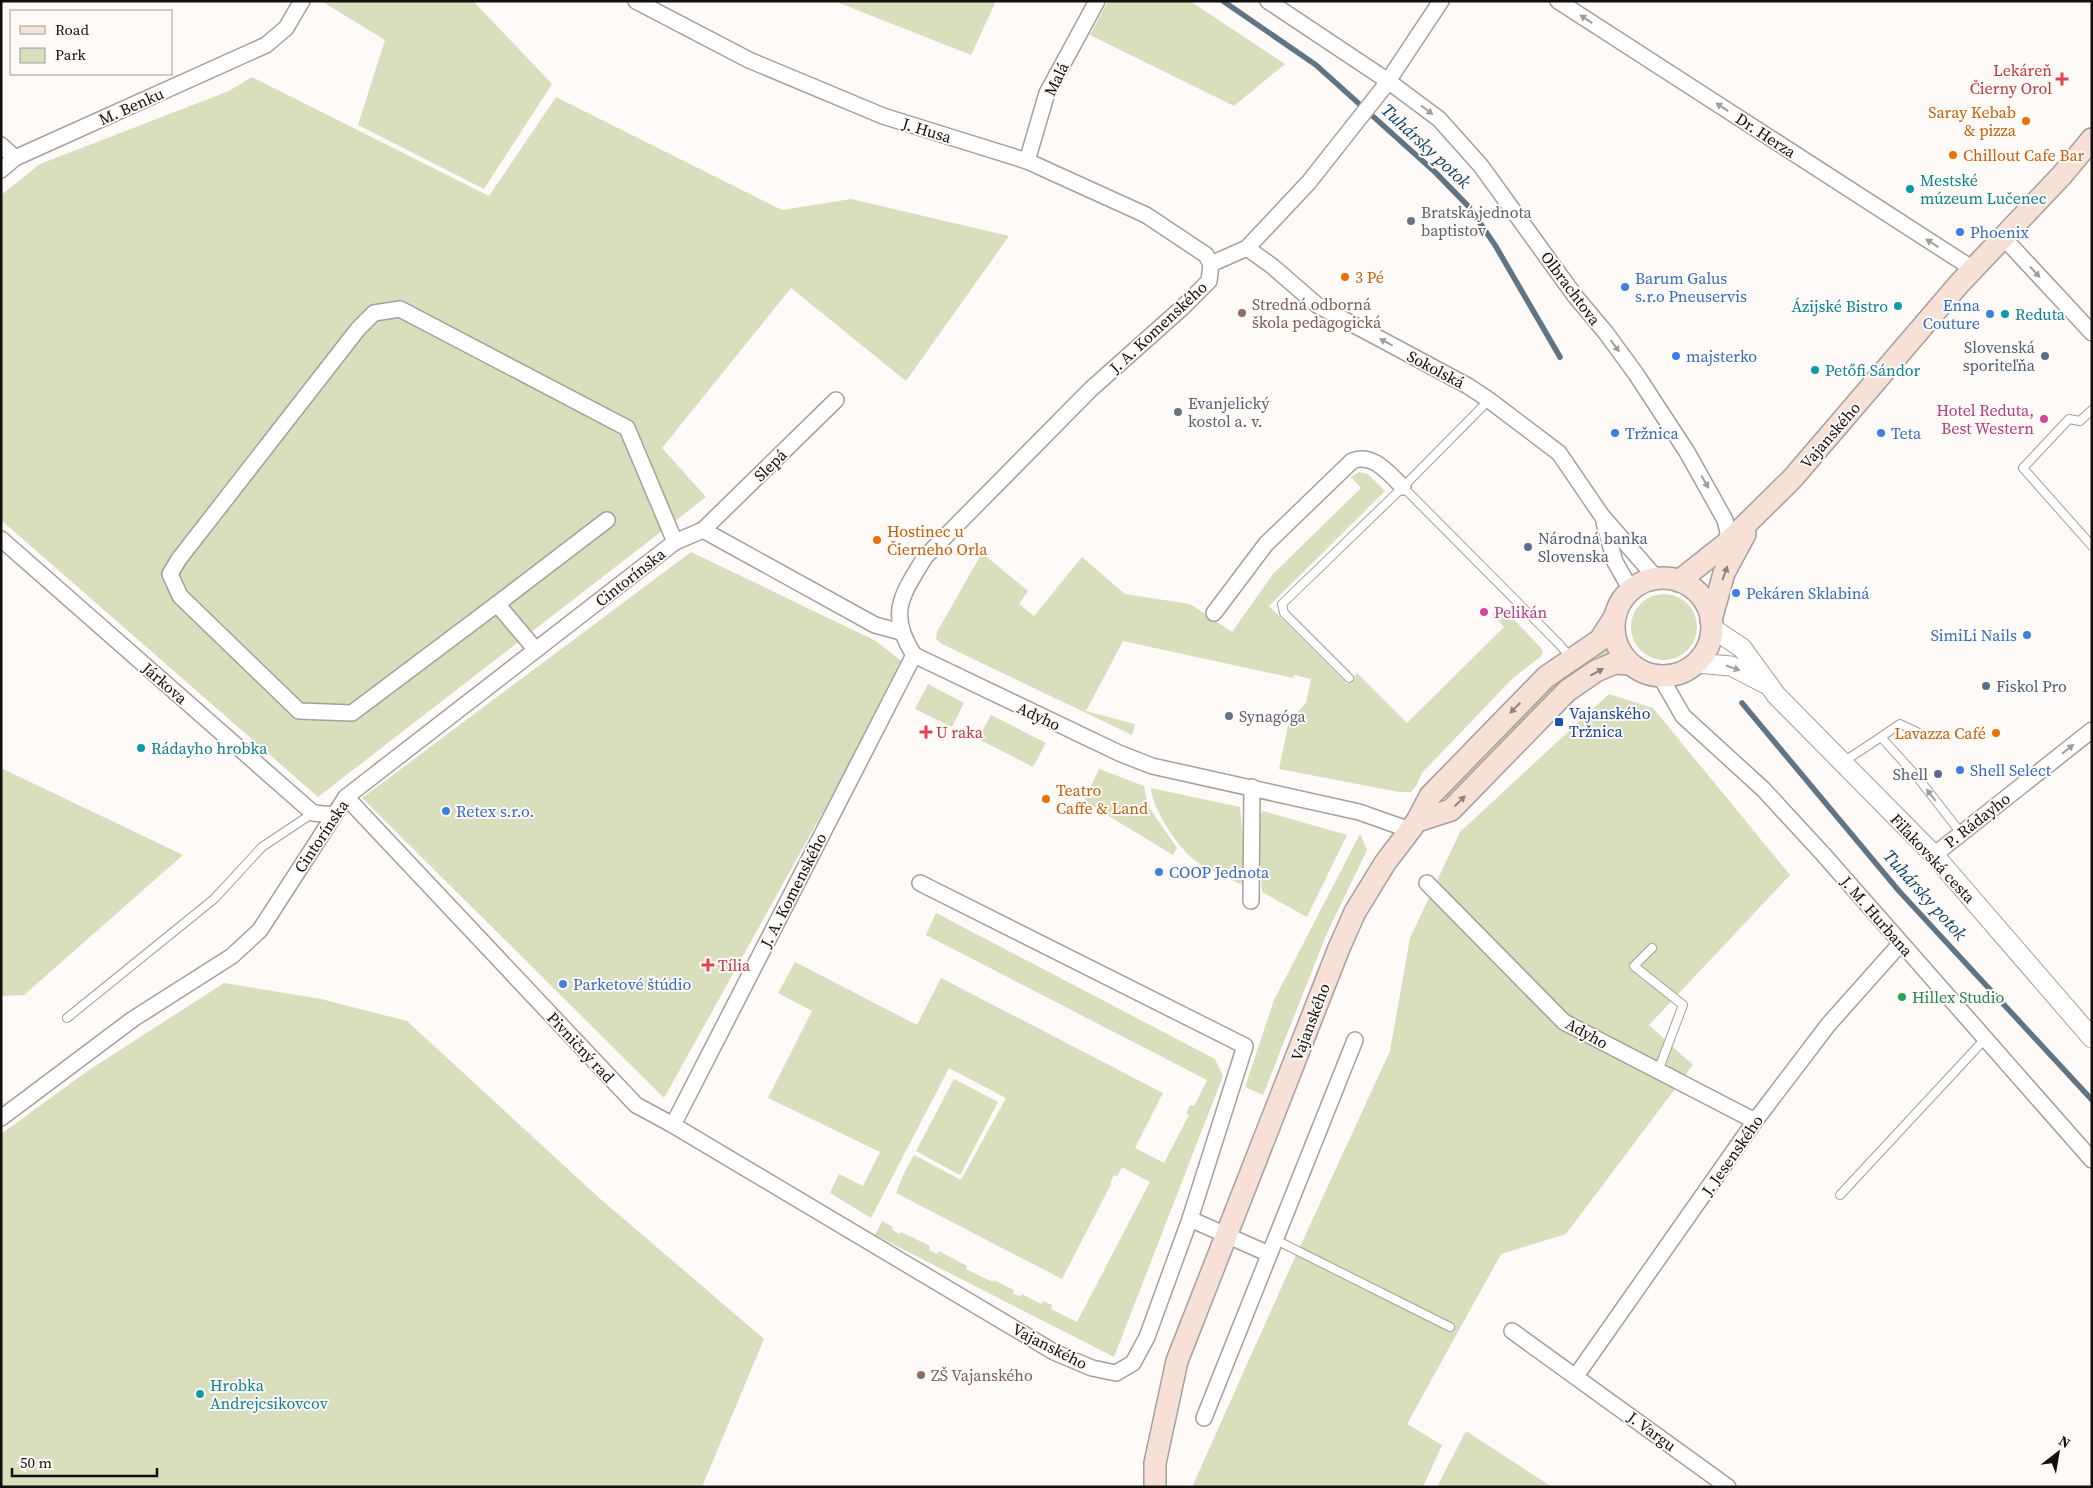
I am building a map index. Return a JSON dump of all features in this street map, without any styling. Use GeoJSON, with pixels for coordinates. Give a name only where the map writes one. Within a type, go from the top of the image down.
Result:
{"type":"FeatureCollection","features":[{"type":"Feature","properties":{"kind":"main road","name":"Vajanského"},"geometry":{"type":"LineString","coordinates":[[1679,581],[1728,543],[1792,479],[2002,236],[2062,175],[2092,139]]}},
{"type":"Feature","properties":{"kind":"main road","name":"Vajanského"},"geometry":{"type":"LineString","coordinates":[[1696,663],[1709,644],[1724,573],[1754,518]]}},
{"type":"Feature","properties":{"kind":"main road"},"geometry":{"type":"LineString","coordinates":[[1630,590],[1647,580],[1657,578],[1679,581],[1701,596],[1706,603],[1712,624]]}},
{"type":"Feature","properties":{"kind":"main road","name":"Vajanského"},"geometry":{"type":"LineString","coordinates":[[1155,1487],[1155,1463],[1177,1361],[1339,948],[1355,912],[1430,796],[1546,677],[1600,640],[1614,618],[1618,606],[1630,590]]}},
{"type":"Feature","properties":{"kind":"main road"},"geometry":{"type":"LineString","coordinates":[[1614,618],[1616,644],[1630,664],[1649,675],[1660,676],[1680,673],[1696,663]]}},
{"type":"Feature","properties":{"kind":"main road"},"geometry":{"type":"LineString","coordinates":[[1413,825],[1451,810],[1567,691],[1596,671],[1614,663],[1630,664]]}},
{"type":"Feature","properties":{"kind":"street","name":"M. Benku"},"geometry":{"type":"LineString","coordinates":[[1,170],[15,158],[266,45],[286,28],[302,1]]}},
{"type":"Feature","properties":{"kind":"street","name":"J. Husa"},"geometry":{"type":"LineString","coordinates":[[636,1],[749,60],[883,116],[1028,161],[1146,215],[1206,255],[1211,264]]}},
{"type":"Feature","properties":{"kind":"street","name":"Malá"},"geometry":{"type":"LineString","coordinates":[[1028,161],[1047,93],[1096,1]]}},
{"type":"Feature","properties":{"kind":"street","name":"Olbrachtova"},"geometry":{"type":"LineString","coordinates":[[1268,1],[1439,119],[1482,166],[1575,296],[1606,333],[1688,452],[1725,520],[1728,543]]}},
{"type":"Feature","properties":{"kind":"street","name":"J. A. Komenského"},"geometry":{"type":"LineString","coordinates":[[900,632],[898,610],[906,588],[925,557],[1091,389],[1184,307],[1209,281],[1211,264],[1247,248],[1309,182],[1386,84],[1441,1]]}},
{"type":"Feature","properties":{"kind":"street","name":"Dr. Herza"},"geometry":{"type":"LineString","coordinates":[[1558,1],[1973,269]]}},
{"type":"Feature","properties":{"kind":"street"},"geometry":{"type":"LineString","coordinates":[[1,145],[15,158]]}},
{"type":"Feature","properties":{"kind":"street"},"geometry":{"type":"LineString","coordinates":[[2002,236],[2092,333]]}},
{"type":"Feature","properties":{"kind":"street","name":"Sokolská"},"geometry":{"type":"LineString","coordinates":[[1247,248],[1272,266],[1317,305],[1468,386],[1559,453],[1602,516],[1657,578]]}},
{"type":"Feature","properties":{"kind":"street"},"geometry":{"type":"LineString","coordinates":[[607,520],[352,713],[299,711],[180,596],[170,574],[202,529],[358,329],[374,313],[400,308],[627,428],[675,542]]}},
{"type":"Feature","properties":{"kind":"street","name":"Slepá"},"geometry":{"type":"LineString","coordinates":[[703,530],[836,400]]}},
{"type":"Feature","properties":{"kind":"street"},"geometry":{"type":"LineString","coordinates":[[1214,613],[1266,544],[1352,461],[1363,459],[1379,464],[1403,487]]}},
{"type":"Feature","properties":{"kind":"street","name":"Sokolská"},"geometry":{"type":"LineString","coordinates":[[1602,516],[1615,562],[1630,590]]}},
{"type":"Feature","properties":{"kind":"street"},"geometry":{"type":"LineString","coordinates":[[703,530],[875,625],[900,632],[914,655]]}},
{"type":"Feature","properties":{"kind":"street","name":"Cintorínska"},"geometry":{"type":"LineString","coordinates":[[1,1118],[133,1019],[232,956],[260,930],[346,797],[675,542],[703,530]]}},
{"type":"Feature","properties":{"kind":"street","name":"Járkova"},"geometry":{"type":"LineString","coordinates":[[1,539],[313,812]]}},
{"type":"Feature","properties":{"kind":"street"},"geometry":{"type":"LineString","coordinates":[[498,604],[536,650]]}},
{"type":"Feature","properties":{"kind":"street","name":"Fiľakovská cesta"},"geometry":{"type":"LineString","coordinates":[[1712,624],[1742,648],[1767,684],[1842,763],[1934,855],[2092,1038]]}},
{"type":"Feature","properties":{"kind":"street","name":"J. A. Komenského"},"geometry":{"type":"LineString","coordinates":[[673,1125],[914,655]]}},
{"type":"Feature","properties":{"kind":"street","name":"Adyho"},"geometry":{"type":"LineString","coordinates":[[914,655],[1036,714],[1152,766],[1252,787],[1413,825]]}},
{"type":"Feature","properties":{"kind":"street","name":"Fiľakovská cesta"},"geometry":{"type":"LineString","coordinates":[[1696,663],[1732,666],[1767,684]]}},
{"type":"Feature","properties":{"kind":"street","name":"J. M. Hurbana"},"geometry":{"type":"LineString","coordinates":[[1660,676],[1683,716],[1763,789],[1823,854],[2092,1160]]}},
{"type":"Feature","properties":{"kind":"street","name":"P. Rádayho"},"geometry":{"type":"LineString","coordinates":[[1934,855],[2092,730]]}},
{"type":"Feature","properties":{"kind":"street"},"geometry":{"type":"LineString","coordinates":[[1252,787],[1252,901]]}},
{"type":"Feature","properties":{"kind":"street","name":"Pivničný rad"},"geometry":{"type":"LineString","coordinates":[[346,797],[636,1105],[863,1238]]}},
{"type":"Feature","properties":{"kind":"street"},"geometry":{"type":"LineString","coordinates":[[313,812],[334,815]]}},
{"type":"Feature","properties":{"kind":"street","name":"Vajanského"},"geometry":{"type":"LineString","coordinates":[[863,1238],[1054,1352],[1092,1368],[1116,1373],[1132,1363],[1147,1337],[1190,1219],[1246,1046],[920,883]]}},
{"type":"Feature","properties":{"kind":"street","name":"Adyho"},"geometry":{"type":"LineString","coordinates":[[1427,883],[1564,1022],[1755,1121]]}},
{"type":"Feature","properties":{"kind":"street","name":"J. Jesenského"},"geometry":{"type":"LineString","coordinates":[[1576,1376],[1755,1121],[1828,1025],[1901,943]]}},
{"type":"Feature","properties":{"kind":"street"},"geometry":{"type":"LineString","coordinates":[[1204,1418],[1355,1040]]}},
{"type":"Feature","properties":{"kind":"street"},"geometry":{"type":"LineString","coordinates":[[1190,1219],[1227,1236],[1272,1246]]}},
{"type":"Feature","properties":{"kind":"street","name":"J. Vargu"},"geometry":{"type":"LineString","coordinates":[[1512,1331],[1728,1487]]}},
{"type":"Feature","properties":{"kind":"lane"},"geometry":{"type":"LineString","coordinates":[[1349,678],[1284,613],[1282,604],[1403,487],[1489,400]]}},
{"type":"Feature","properties":{"kind":"lane"},"geometry":{"type":"LineString","coordinates":[[2092,410],[2080,421],[2069,419],[2023,468],[2092,546]]}},
{"type":"Feature","properties":{"kind":"lane"},"geometry":{"type":"LineString","coordinates":[[1403,487],[1572,659]]}},
{"type":"Feature","properties":{"kind":"lane"},"geometry":{"type":"LineString","coordinates":[[1842,763],[1900,724],[1917,732]]}},
{"type":"Feature","properties":{"kind":"lane"},"geometry":{"type":"LineString","coordinates":[[1881,737],[1918,778],[1961,833]]}},
{"type":"Feature","properties":{"kind":"lane"},"geometry":{"type":"LineString","coordinates":[[67,1018],[214,900],[262,848],[313,812]]}},
{"type":"Feature","properties":{"kind":"lane"},"geometry":{"type":"LineString","coordinates":[[1652,948],[1634,966],[1683,1005],[1658,1071]]}},
{"type":"Feature","properties":{"kind":"lane"},"geometry":{"type":"LineString","coordinates":[[1840,1195],[1985,1039]]}},
{"type":"Feature","properties":{"kind":"lane"},"geometry":{"type":"LineString","coordinates":[[1272,1246],[1450,1327]]}},
{"type":"Feature","properties":{"kind":"green space"},"geometry":{"type":"Polygon","coordinates":[[[321,1],[473,1],[552,84],[484,189],[358,125],[385,40],[321,1]]]}},
{"type":"Feature","properties":{"kind":"green space"},"geometry":{"type":"Polygon","coordinates":[[[834,1],[996,1],[971,55],[834,1]]]}},
{"type":"Feature","properties":{"kind":"green space"},"geometry":{"type":"Polygon","coordinates":[[[1108,1],[1190,1],[1285,64],[1234,106],[1090,35],[1108,1]]]}},
{"type":"Feature","properties":{"kind":"green space"},"geometry":{"type":"Polygon","coordinates":[[[252,77],[489,196],[556,97],[782,210],[851,199],[1009,236],[906,381],[791,288],[662,448],[706,497],[318,797],[1,520],[1,195],[40,164],[229,91],[252,77]]]}},
{"type":"Feature","properties":{"kind":"green space"},"geometry":{"type":"Polygon","coordinates":[[[1359,472],[1368,474],[1385,491],[1269,606],[1347,684],[1357,673],[1407,723],[1504,627],[1492,614],[1501,606],[1541,648],[1543,653],[1512,679],[1422,773],[1411,792],[1399,792],[1279,769],[1289,721],[1306,703],[1311,679],[1294,675],[1293,678],[1123,641],[1086,711],[1135,724],[1132,735],[942,644],[936,639],[937,632],[982,553],[1028,591],[1019,604],[1034,616],[1082,557],[1125,594],[1190,604],[1232,632],[1273,574],[1361,488],[1351,477],[1359,472]]]}},
{"type":"Feature","properties":{"kind":"green space"},"geometry":{"type":"Polygon","coordinates":[[[691,552],[876,641],[905,664],[664,1098],[362,798],[691,552]]]}},
{"type":"Feature","properties":{"kind":"green space"},"geometry":{"type":"Polygon","coordinates":[[[1664,594],[1677,596],[1692,609],[1695,614],[1697,627],[1695,640],[1682,655],[1677,658],[1664,660],[1651,658],[1636,645],[1633,640],[1631,627],[1633,614],[1646,599],[1651,596],[1664,594]]]}},
{"type":"Feature","properties":{"kind":"green space"},"geometry":{"type":"Polygon","coordinates":[[[1612,645],[1612,652],[1588,663],[1560,682],[1449,801],[1445,796],[1556,678],[1586,658],[1612,645]]]}},
{"type":"Feature","properties":{"kind":"green space"},"geometry":{"type":"Polygon","coordinates":[[[928,684],[964,703],[952,727],[915,709],[928,684]]]}},
{"type":"Feature","properties":{"kind":"green space"},"geometry":{"type":"Polygon","coordinates":[[[1609,694],[1653,708],[1790,875],[1649,1025],[1693,1065],[1566,1234],[1501,1254],[1407,1424],[1442,1445],[1423,1487],[1192,1487],[1390,1051],[1410,938],[1460,832],[1609,694]]]}},
{"type":"Feature","properties":{"kind":"green space"},"geometry":{"type":"Polygon","coordinates":[[[991,715],[1046,743],[1033,767],[978,739],[991,715]]]}},
{"type":"Feature","properties":{"kind":"green space"},"geometry":{"type":"Polygon","coordinates":[[[1,768],[183,855],[24,995],[1,996],[1,768]]]}},
{"type":"Feature","properties":{"kind":"green space"},"geometry":{"type":"Polygon","coordinates":[[[1099,769],[1144,786],[1148,806],[1177,848],[1173,855],[1084,801],[1099,769]]]}},
{"type":"Feature","properties":{"kind":"green space"},"geometry":{"type":"Polygon","coordinates":[[[1151,788],[1240,807],[1246,874],[1244,882],[1240,884],[1208,869],[1186,852],[1172,835],[1160,815],[1152,796],[1151,788]]]}},
{"type":"Feature","properties":{"kind":"green space"},"geometry":{"type":"Polygon","coordinates":[[[1263,811],[1347,835],[1307,917],[1262,892],[1258,818],[1263,811]]]}},
{"type":"Feature","properties":{"kind":"green space"},"geometry":{"type":"Polygon","coordinates":[[[1360,834],[1367,850],[1327,933],[1263,1095],[1245,1087],[1274,1000],[1360,834]]]}},
{"type":"Feature","properties":{"kind":"green space"},"geometry":{"type":"Polygon","coordinates":[[[936,913],[1215,1059],[1223,1076],[1114,1357],[875,1235],[882,1221],[893,1227],[892,1230],[900,1234],[901,1232],[930,1246],[929,1250],[937,1254],[939,1251],[967,1266],[966,1269],[1014,1290],[1013,1293],[1020,1297],[1022,1294],[1041,1304],[1043,1301],[1052,1305],[1051,1309],[1077,1322],[1150,1182],[1122,1167],[1117,1176],[1114,1175],[1062,1279],[896,1193],[914,1155],[961,1180],[1006,1098],[949,1068],[871,1218],[830,1193],[839,1174],[863,1186],[880,1152],[768,1098],[812,1011],[778,993],[795,962],[917,1025],[941,978],[1163,1093],[1135,1148],[1164,1163],[1189,1115],[1186,1114],[1190,1105],[1194,1106],[1207,1080],[926,935],[936,913]]]}},
{"type":"Feature","properties":{"kind":"green space"},"geometry":{"type":"Polygon","coordinates":[[[224,983],[321,999],[407,1021],[597,1196],[764,1339],[702,1487],[1,1487],[1,1134],[89,1070],[224,983]]]}},
{"type":"Feature","properties":{"kind":"green space"},"geometry":{"type":"Polygon","coordinates":[[[954,1079],[998,1102],[960,1175],[916,1151],[954,1079]]]}},
{"type":"Feature","properties":{"kind":"green space"},"geometry":{"type":"Polygon","coordinates":[[[1466,1431],[1552,1487],[1441,1487],[1438,1485],[1466,1431]]]}},
{"type":"Feature","properties":{"kind":"waterway","name":"Tuhársky potok"},"geometry":{"type":"LineString","coordinates":[[1223,1],[1316,65],[1436,173],[1469,207],[1495,245],[1560,357]]}},
{"type":"Feature","properties":{"kind":"waterway","name":"Tuhársky potok"},"geometry":{"type":"LineString","coordinates":[[1742,703],[1899,891],[2092,1100]]}},
{"type":"Feature","properties":{"kind":"place","name":"Lekáreň Čierny Orol"},"geometry":{"type":"Point","coordinates":[2062,79]}},
{"type":"Feature","properties":{"kind":"place","name":"Saray Kebab & pizza"},"geometry":{"type":"Point","coordinates":[2026,121]}},
{"type":"Feature","properties":{"kind":"place","name":"Chillout Cafe Bar"},"geometry":{"type":"Point","coordinates":[1953,155]}},
{"type":"Feature","properties":{"kind":"place","name":"Mestské múzeum Lučenec"},"geometry":{"type":"Point","coordinates":[1910,189]}},
{"type":"Feature","properties":{"kind":"place","name":"Bratská jednota baptistov"},"geometry":{"type":"Point","coordinates":[1411,221]}},
{"type":"Feature","properties":{"kind":"place","name":"Phoenix"},"geometry":{"type":"Point","coordinates":[1960,232]}},
{"type":"Feature","properties":{"kind":"place","name":"3 Pé"},"geometry":{"type":"Point","coordinates":[1345,277]}},
{"type":"Feature","properties":{"kind":"place","name":"Barum Galus s.r.o Pneuservis"},"geometry":{"type":"Point","coordinates":[1625,287]}},
{"type":"Feature","properties":{"kind":"place","name":"Ázijské Bistro"},"geometry":{"type":"Point","coordinates":[1898,306]}},
{"type":"Feature","properties":{"kind":"place","name":"Stredná odborná škola pedagogická"},"geometry":{"type":"Point","coordinates":[1242,313]}},
{"type":"Feature","properties":{"kind":"place","name":"Enna Couture"},"geometry":{"type":"Point","coordinates":[1990,314]}},
{"type":"Feature","properties":{"kind":"place","name":"Reduta"},"geometry":{"type":"Point","coordinates":[2005,314]}},
{"type":"Feature","properties":{"kind":"place","name":"majsterko"},"geometry":{"type":"Point","coordinates":[1676,356]}},
{"type":"Feature","properties":{"kind":"place","name":"Slovenská sporiteľňa"},"geometry":{"type":"Point","coordinates":[2045,356]}},
{"type":"Feature","properties":{"kind":"place","name":"Petőfi Sándor"},"geometry":{"type":"Point","coordinates":[1815,370]}},
{"type":"Feature","properties":{"kind":"place","name":"Evanjelický kostol a. v."},"geometry":{"type":"Point","coordinates":[1178,412]}},
{"type":"Feature","properties":{"kind":"place","name":"Hotel Reduta, Best Western"},"geometry":{"type":"Point","coordinates":[2044,419]}},
{"type":"Feature","properties":{"kind":"place","name":"Tržnica"},"geometry":{"type":"Point","coordinates":[1615,433]}},
{"type":"Feature","properties":{"kind":"place","name":"Teta"},"geometry":{"type":"Point","coordinates":[1881,433]}},
{"type":"Feature","properties":{"kind":"place","name":"Hostinec u Čierneho Orla"},"geometry":{"type":"Point","coordinates":[877,540]}},
{"type":"Feature","properties":{"kind":"place","name":"Národná banka Slovenska"},"geometry":{"type":"Point","coordinates":[1528,547]}},
{"type":"Feature","properties":{"kind":"place","name":"Pekáren Sklabiná"},"geometry":{"type":"Point","coordinates":[1736,593]}},
{"type":"Feature","properties":{"kind":"place","name":"Pelikán"},"geometry":{"type":"Point","coordinates":[1484,612]}},
{"type":"Feature","properties":{"kind":"place","name":"SimiLi Nails"},"geometry":{"type":"Point","coordinates":[2027,635]}},
{"type":"Feature","properties":{"kind":"place","name":"Fiskol Pro"},"geometry":{"type":"Point","coordinates":[1986,686]}},
{"type":"Feature","properties":{"kind":"place","name":"Synagóga"},"geometry":{"type":"Point","coordinates":[1229,716]}},
{"type":"Feature","properties":{"kind":"place","name":"Vajanského Tržnica"},"geometry":{"type":"Point","coordinates":[1559,722]}},
{"type":"Feature","properties":{"kind":"place","name":"U raka"},"geometry":{"type":"Point","coordinates":[926,732]}},
{"type":"Feature","properties":{"kind":"place","name":"Lavazza Café"},"geometry":{"type":"Point","coordinates":[1996,733]}},
{"type":"Feature","properties":{"kind":"place","name":"Rádayho hrobka"},"geometry":{"type":"Point","coordinates":[141,748]}},
{"type":"Feature","properties":{"kind":"place","name":"Shell Select"},"geometry":{"type":"Point","coordinates":[1960,770]}},
{"type":"Feature","properties":{"kind":"place","name":"Shell"},"geometry":{"type":"Point","coordinates":[1938,774]}},
{"type":"Feature","properties":{"kind":"place","name":"Teatro Caffe & Land"},"geometry":{"type":"Point","coordinates":[1046,799]}},
{"type":"Feature","properties":{"kind":"place","name":"Retex s.r.o."},"geometry":{"type":"Point","coordinates":[446,811]}},
{"type":"Feature","properties":{"kind":"place","name":"COOP Jednota"},"geometry":{"type":"Point","coordinates":[1159,872]}},
{"type":"Feature","properties":{"kind":"place","name":"Tília"},"geometry":{"type":"Point","coordinates":[708,965]}},
{"type":"Feature","properties":{"kind":"place","name":"Parketové štúdio"},"geometry":{"type":"Point","coordinates":[563,984]}},
{"type":"Feature","properties":{"kind":"place","name":"Hillex Studio"},"geometry":{"type":"Point","coordinates":[1902,997]}},
{"type":"Feature","properties":{"kind":"place","name":"ZŠ Vajanského"},"geometry":{"type":"Point","coordinates":[921,1375]}},
{"type":"Feature","properties":{"kind":"place","name":"Hrobka Andrejcsikovcov"},"geometry":{"type":"Point","coordinates":[200,1394]}}]}
